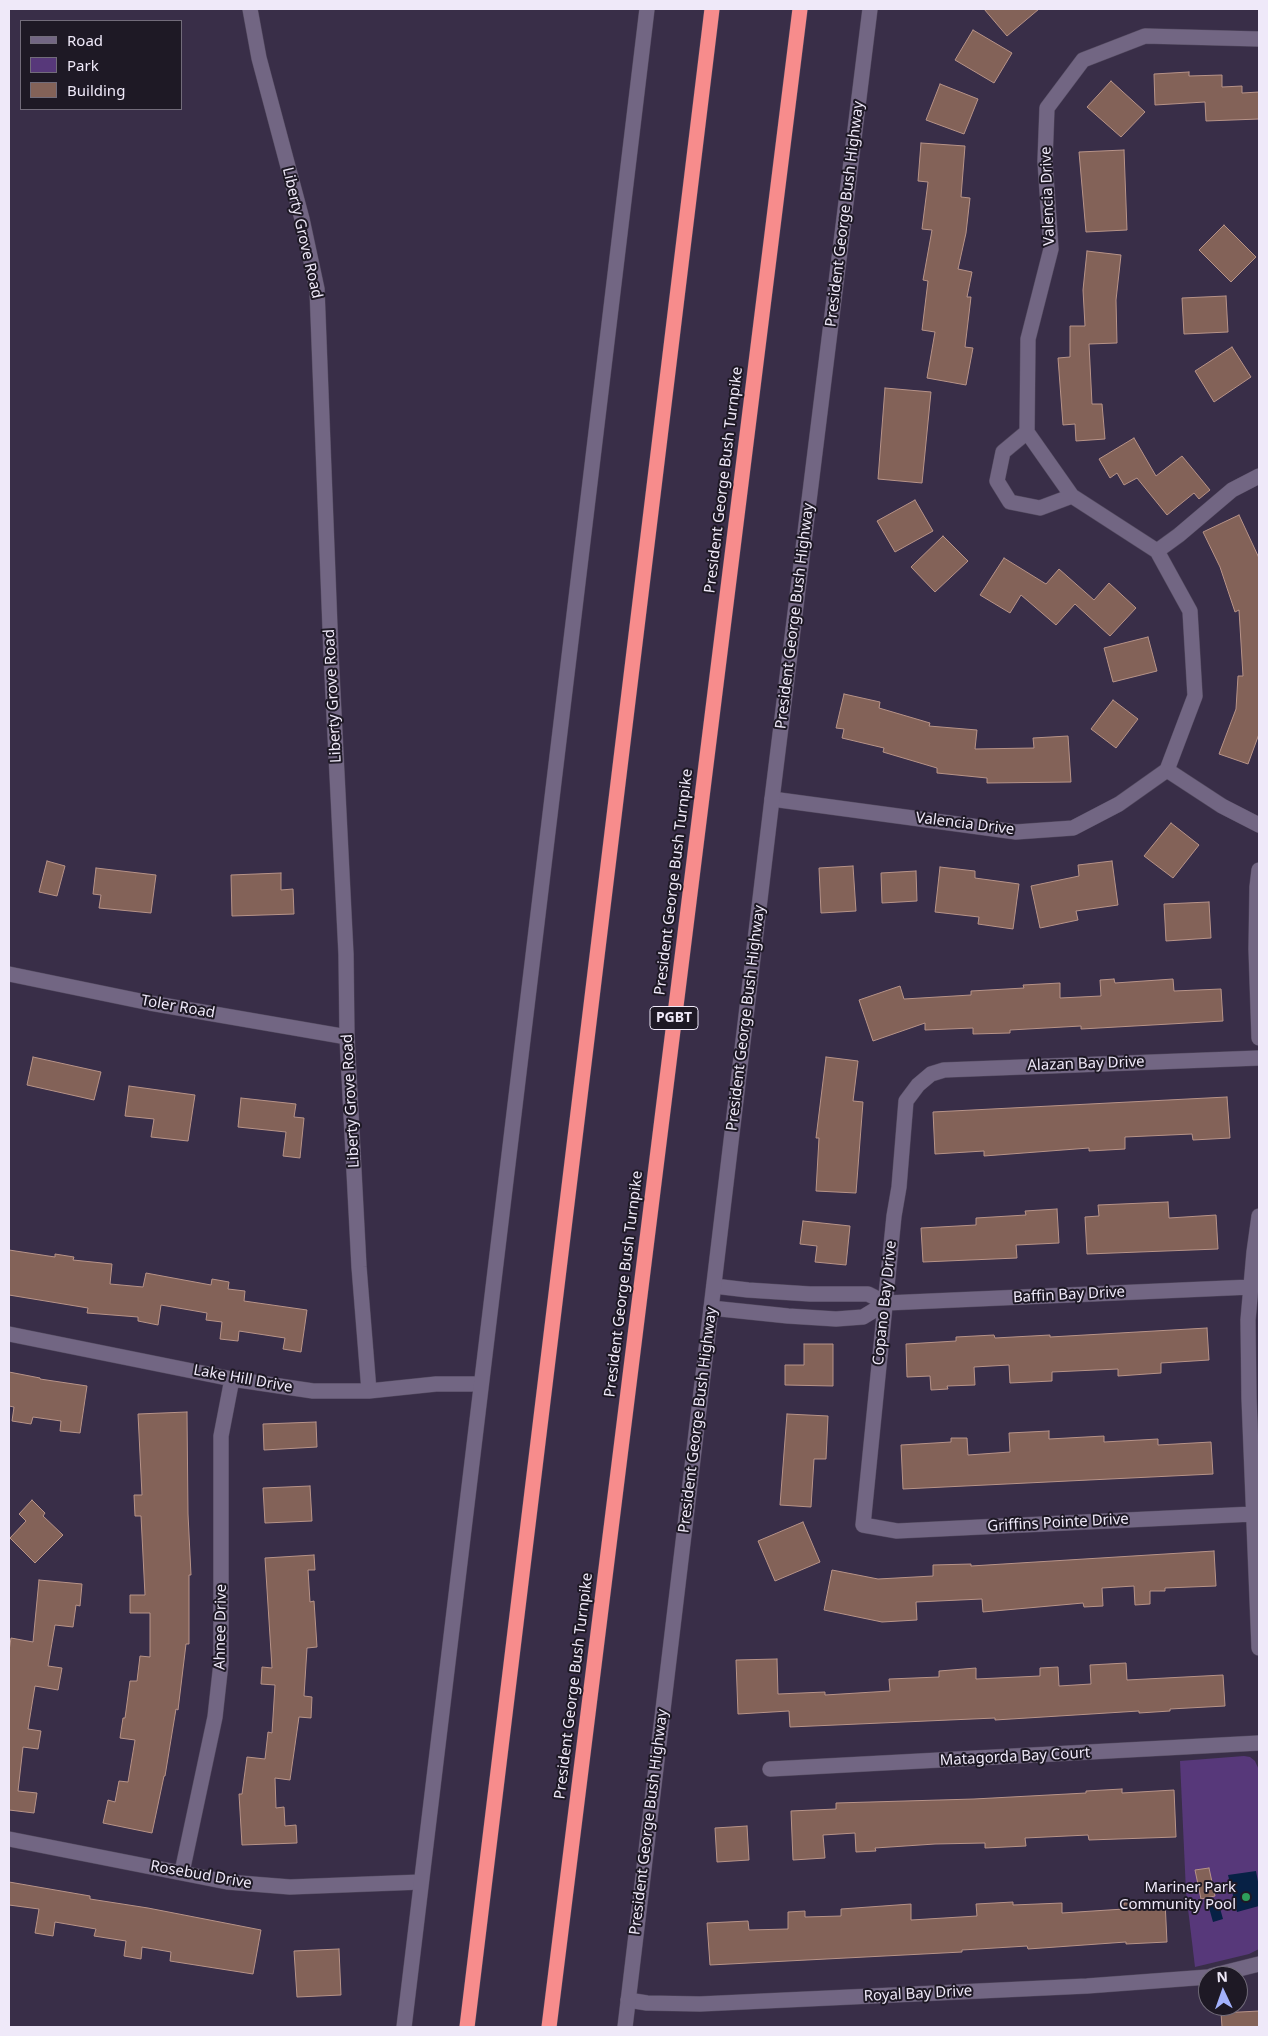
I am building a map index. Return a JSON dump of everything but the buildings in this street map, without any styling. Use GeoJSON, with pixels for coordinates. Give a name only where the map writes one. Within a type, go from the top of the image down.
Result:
{"type":"FeatureCollection","features":[{"type":"Feature","properties":{"kind":"highway"},"geometry":{"type":"LineString","coordinates":[[467,2027],[712,9]]}},
{"type":"Feature","properties":{"kind":"highway","name":"President George Bush Turnpike"},"geometry":{"type":"LineString","coordinates":[[549,2027],[800,9]]}},
{"type":"Feature","properties":{"kind":"street","name":"Liberty Grove Road"},"geometry":{"type":"LineString","coordinates":[[250,9],[259,58],[302,219],[317,289],[331,654],[346,954],[347,1037],[359,1267],[369,1390]]}},
{"type":"Feature","properties":{"kind":"street"},"geometry":{"type":"LineString","coordinates":[[404,2027],[647,9]]}},
{"type":"Feature","properties":{"kind":"street","name":"President George Bush Highway"},"geometry":{"type":"LineString","coordinates":[[625,2027],[772,799],[870,9]]}},
{"type":"Feature","properties":{"kind":"street","name":"Valencia Drive"},"geometry":{"type":"LineString","coordinates":[[1027,432],[1028,340],[1051,249],[1045,161],[1047,108],[1083,60],[1145,36],[1259,39]]}},
{"type":"Feature","properties":{"kind":"street"},"geometry":{"type":"LineString","coordinates":[[1072,496],[1040,508],[1010,502],[997,481],[1003,452],[1027,432],[1072,496],[1157,551],[1190,611],[1195,696],[1167,770],[1222,806],[1259,825]]}},
{"type":"Feature","properties":{"kind":"street"},"geometry":{"type":"LineString","coordinates":[[1157,551],[1232,490],[1259,476]]}},
{"type":"Feature","properties":{"kind":"street","name":"Valencia Drive"},"geometry":{"type":"LineString","coordinates":[[772,799],[1016,832],[1073,828],[1119,804],[1167,770]]}},
{"type":"Feature","properties":{"kind":"street"},"geometry":{"type":"LineString","coordinates":[[1259,870],[1256,949],[1259,1038]]}},
{"type":"Feature","properties":{"kind":"street","name":"Toler Road"},"geometry":{"type":"LineString","coordinates":[[9,974],[150,1002],[347,1037]]}},
{"type":"Feature","properties":{"kind":"street","name":"Alazan Bay Drive"},"geometry":{"type":"LineString","coordinates":[[918,1085],[931,1074],[944,1070],[1259,1058]]}},
{"type":"Feature","properties":{"kind":"street","name":"Copano Bay Drive"},"geometry":{"type":"LineString","coordinates":[[863,1525],[894,1216],[899,1187],[906,1101],[918,1085]]}},
{"type":"Feature","properties":{"kind":"street"},"geometry":{"type":"LineString","coordinates":[[1259,1216],[1248,1320],[1249,1398],[1259,1648]]}},
{"type":"Feature","properties":{"kind":"street","name":"Baffin Bay Drive"},"geometry":{"type":"LineString","coordinates":[[714,1286],[810,1294],[868,1294],[886,1303]]}},
{"type":"Feature","properties":{"kind":"street","name":"Baffin Bay Drive"},"geometry":{"type":"LineString","coordinates":[[711,1308],[788,1316],[863,1317],[886,1303],[1252,1287]]}},
{"type":"Feature","properties":{"kind":"street","name":"Lake Hill Drive"},"geometry":{"type":"LineString","coordinates":[[9,1334],[232,1378],[313,1391],[369,1390],[436,1384],[481,1384]]}},
{"type":"Feature","properties":{"kind":"street","name":"Ahnee Drive"},"geometry":{"type":"LineString","coordinates":[[182,1872],[215,1718],[221,1663],[221,1436],[232,1378]]}},
{"type":"Feature","properties":{"kind":"street","name":"Griffins Pointe Drive"},"geometry":{"type":"LineString","coordinates":[[863,1525],[898,1531],[1253,1514]]}},
{"type":"Feature","properties":{"kind":"street","name":"Matagorda Bay Court"},"geometry":{"type":"LineString","coordinates":[[770,1769],[1259,1743]]}},
{"type":"Feature","properties":{"kind":"street","name":"Rosebud Drive"},"geometry":{"type":"LineString","coordinates":[[9,1839],[226,1882],[290,1887],[421,1882]]}},
{"type":"Feature","properties":{"kind":"street","name":"Royal Bay Drive"},"geometry":{"type":"LineString","coordinates":[[628,2000],[647,2003],[700,2004],[1087,1986],[1198,1977]]}},
{"type":"Feature","properties":{"kind":"green space"},"geometry":{"type":"Polygon","coordinates":[[[1244,1756],[1250,1757],[1255,1761],[1259,1770],[1259,1949],[1249,1954],[1195,1967],[1186,1892],[1180,1761],[1244,1756]]]}},
{"type":"Feature","properties":{"kind":"water","name":"Mariner Park Community Pool"},"geometry":{"type":"Polygon","coordinates":[[[1256,1871],[1259,1887],[1259,1906],[1237,1912],[1228,1875],[1256,1871]]]}},
{"type":"Feature","properties":{"kind":"water"},"geometry":{"type":"Polygon","coordinates":[[[1218,1901],[1223,1919],[1213,1922],[1208,1904],[1218,1901]]]}},
{"type":"Feature","properties":{"kind":"place","name":"Mariner Park Community Pool"},"geometry":{"type":"Point","coordinates":[1246,1897]}}]}
